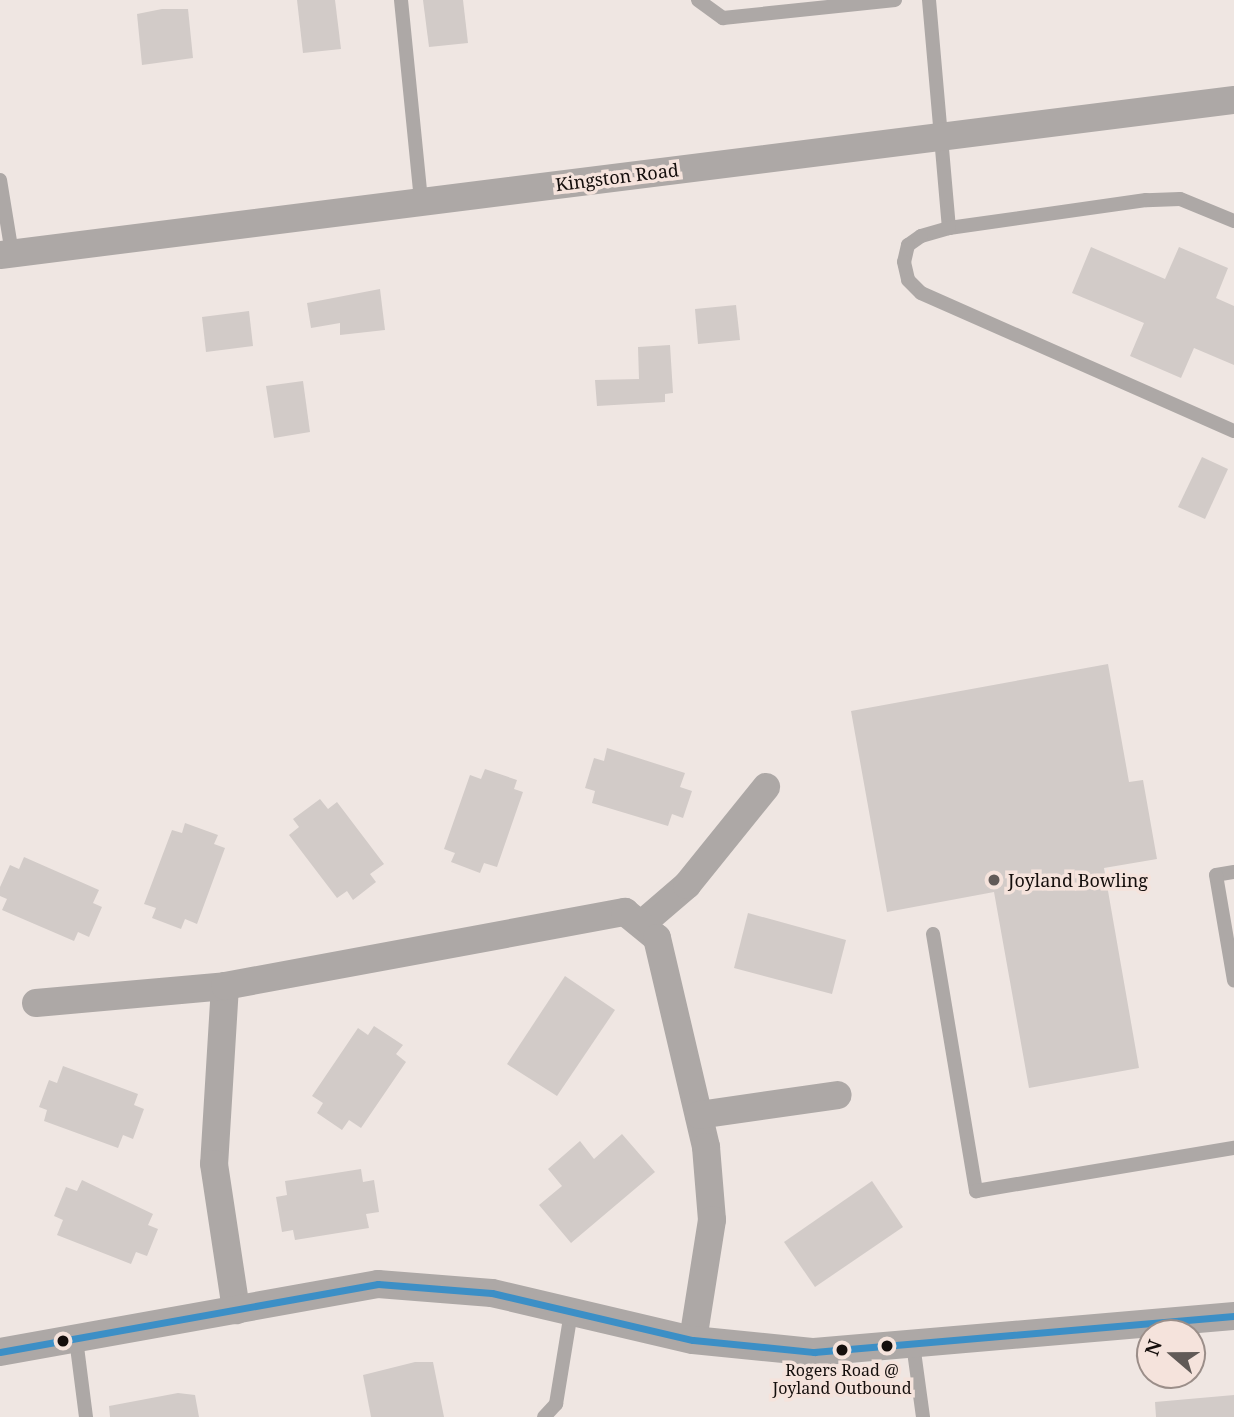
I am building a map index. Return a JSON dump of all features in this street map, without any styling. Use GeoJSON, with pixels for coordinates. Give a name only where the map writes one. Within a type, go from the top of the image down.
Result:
{"type":"FeatureCollection","features":[{"type":"Feature","properties":{"kind":"street","name":"Kingston Road"},"geometry":{"type":"LineString","coordinates":[[6,254],[1234,100]]}},
{"type":"Feature","properties":{"kind":"street"},"geometry":{"type":"LineString","coordinates":[[644,922],[687,885],[766,787]]}},
{"type":"Feature","properties":{"kind":"street"},"geometry":{"type":"LineString","coordinates":[[36,1003],[225,986],[625,912],[644,922],[657,938],[699,1115],[712,1220],[693,1340]]}},
{"type":"Feature","properties":{"kind":"street"},"geometry":{"type":"LineString","coordinates":[[225,986],[214,1164],[236,1310]]}},
{"type":"Feature","properties":{"kind":"street"},"geometry":{"type":"LineString","coordinates":[[699,1115],[838,1095]]}},
{"type":"Feature","properties":{"kind":"street"},"geometry":{"type":"LineString","coordinates":[[0,1352],[236,1310],[405,1284],[492,1293],[693,1340],[814,1352],[1234,1316]]}},
{"type":"Feature","properties":{"kind":"lane"},"geometry":{"type":"LineString","coordinates":[[401,0],[421,202]]}},
{"type":"Feature","properties":{"kind":"lane"},"geometry":{"type":"LineString","coordinates":[[698,0],[723,18],[895,0]]}},
{"type":"Feature","properties":{"kind":"lane"},"geometry":{"type":"LineString","coordinates":[[929,0],[937,137],[949,228]]}},
{"type":"Feature","properties":{"kind":"lane"},"geometry":{"type":"LineString","coordinates":[[0,180],[6,254]]}},
{"type":"Feature","properties":{"kind":"lane"},"geometry":{"type":"LineString","coordinates":[[1234,220],[1180,199],[949,228],[908,246],[904,262],[908,280],[921,293],[1234,430]]}},
{"type":"Feature","properties":{"kind":"lane"},"geometry":{"type":"LineString","coordinates":[[1234,872],[1216,875],[1234,980]]}},
{"type":"Feature","properties":{"kind":"lane"},"geometry":{"type":"LineString","coordinates":[[933,934],[976,1191],[1234,1148]]}},
{"type":"Feature","properties":{"kind":"lane"},"geometry":{"type":"LineString","coordinates":[[544,1417],[556,1404],[571,1312]]}},
{"type":"Feature","properties":{"kind":"lane"},"geometry":{"type":"LineString","coordinates":[[76,1339],[86,1417]]}},
{"type":"Feature","properties":{"kind":"lane"},"geometry":{"type":"LineString","coordinates":[[913,1344],[923,1417]]}},
{"type":"Feature","properties":{"kind":"building"},"geometry":{"type":"Polygon","coordinates":[[[297,0],[335,0],[341,49],[303,53],[297,0]]]}},
{"type":"Feature","properties":{"kind":"building"},"geometry":{"type":"Polygon","coordinates":[[[423,0],[463,0],[468,43],[429,47],[423,0]]]}},
{"type":"Feature","properties":{"kind":"building"},"geometry":{"type":"Polygon","coordinates":[[[162,9],[188,9],[193,58],[142,65],[137,14],[162,9]]]}},
{"type":"Feature","properties":{"kind":"building"},"geometry":{"type":"Polygon","coordinates":[[[1091,247],[1165,279],[1179,247],[1228,268],[1216,298],[1234,306],[1234,365],[1194,348],[1181,378],[1130,356],[1144,323],[1072,293],[1091,247]]]}},
{"type":"Feature","properties":{"kind":"building"},"geometry":{"type":"Polygon","coordinates":[[[380,289],[385,330],[340,335],[340,323],[311,328],[307,303],[380,289]]]}},
{"type":"Feature","properties":{"kind":"building"},"geometry":{"type":"Polygon","coordinates":[[[736,305],[740,340],[698,344],[695,309],[736,305]]]}},
{"type":"Feature","properties":{"kind":"building"},"geometry":{"type":"Polygon","coordinates":[[[249,311],[253,346],[206,352],[202,317],[249,311]]]}},
{"type":"Feature","properties":{"kind":"building"},"geometry":{"type":"Polygon","coordinates":[[[670,345],[673,393],[665,394],[665,402],[597,406],[595,380],[639,379],[638,347],[670,345]]]}},
{"type":"Feature","properties":{"kind":"building"},"geometry":{"type":"Polygon","coordinates":[[[303,381],[310,432],[274,438],[266,386],[303,381]]]}},
{"type":"Feature","properties":{"kind":"building"},"geometry":{"type":"Polygon","coordinates":[[[1202,457],[1228,469],[1205,519],[1178,507],[1202,457]]]}},
{"type":"Feature","properties":{"kind":"building","name":"Joyland Bowling"},"geometry":{"type":"Polygon","coordinates":[[[1108,664],[1129,782],[1143,780],[1157,859],[1104,868],[1139,1068],[1029,1088],[994,892],[887,912],[851,711],[1108,664]]]}},
{"type":"Feature","properties":{"kind":"building"},"geometry":{"type":"Polygon","coordinates":[[[607,748],[685,773],[680,787],[692,791],[683,818],[672,814],[668,826],[592,803],[595,791],[585,788],[594,758],[604,761],[607,748]]]}},
{"type":"Feature","properties":{"kind":"building"},"geometry":{"type":"Polygon","coordinates":[[[485,769],[517,780],[514,789],[523,792],[497,867],[484,863],[480,873],[451,862],[455,853],[444,849],[470,775],[481,779],[485,769]]]}},
{"type":"Feature","properties":{"kind":"building"},"geometry":{"type":"Polygon","coordinates":[[[320,799],[328,809],[337,802],[384,864],[370,874],[376,882],[353,900],[347,891],[337,898],[289,835],[299,827],[293,819],[320,799]]]}},
{"type":"Feature","properties":{"kind":"building"},"geometry":{"type":"Polygon","coordinates":[[[185,823],[218,835],[214,844],[225,848],[197,924],[185,919],[181,929],[152,918],[156,908],[144,904],[172,830],[182,833],[185,823]]]}},
{"type":"Feature","properties":{"kind":"building"},"geometry":{"type":"Polygon","coordinates":[[[24,857],[99,890],[93,903],[102,907],[89,937],[78,932],[74,941],[2,910],[7,899],[0,896],[0,887],[10,865],[19,869],[24,857]]]}},
{"type":"Feature","properties":{"kind":"building"},"geometry":{"type":"Polygon","coordinates":[[[748,913],[846,940],[832,994],[734,968],[748,913]]]}},
{"type":"Feature","properties":{"kind":"building"},"geometry":{"type":"Polygon","coordinates":[[[565,976],[615,1010],[557,1096],[507,1064],[565,976]]]}},
{"type":"Feature","properties":{"kind":"building"},"geometry":{"type":"Polygon","coordinates":[[[374,1026],[403,1045],[396,1054],[406,1062],[361,1128],[349,1120],[342,1130],[317,1113],[323,1103],[312,1096],[358,1028],[368,1035],[374,1026]]]}},
{"type":"Feature","properties":{"kind":"building"},"geometry":{"type":"Polygon","coordinates":[[[63,1066],[138,1094],[134,1105],[144,1109],[133,1139],[123,1135],[118,1148],[44,1121],[47,1110],[39,1107],[49,1080],[57,1083],[63,1066]]]}},
{"type":"Feature","properties":{"kind":"building"},"geometry":{"type":"Polygon","coordinates":[[[622,1134],[655,1172],[571,1243],[539,1205],[562,1186],[548,1169],[580,1141],[594,1159],[622,1134]]]}},
{"type":"Feature","properties":{"kind":"building"},"geometry":{"type":"Polygon","coordinates":[[[361,1169],[363,1182],[374,1180],[379,1212],[366,1214],[369,1228],[295,1240],[293,1230],[282,1232],[276,1197],[287,1195],[285,1181],[361,1169]]]}},
{"type":"Feature","properties":{"kind":"building"},"geometry":{"type":"Polygon","coordinates":[[[82,1180],[153,1214],[148,1225],[158,1229],[147,1256],[136,1252],[131,1264],[57,1235],[63,1220],[54,1216],[66,1187],[77,1191],[82,1180]]]}},
{"type":"Feature","properties":{"kind":"building"},"geometry":{"type":"Polygon","coordinates":[[[872,1181],[903,1227],[815,1287],[784,1242],[872,1181]]]}},
{"type":"Feature","properties":{"kind":"building"},"geometry":{"type":"Polygon","coordinates":[[[415,1362],[433,1362],[444,1417],[371,1417],[363,1375],[415,1362]]]}},
{"type":"Feature","properties":{"kind":"building"},"geometry":{"type":"Polygon","coordinates":[[[178,1393],[195,1395],[199,1417],[110,1417],[109,1406],[178,1393]]]}},
{"type":"Feature","properties":{"kind":"building"},"geometry":{"type":"Polygon","coordinates":[[[1234,1395],[1234,1417],[1156,1417],[1155,1402],[1234,1395]]]}},
{"type":"Feature","properties":{"kind":"transit line"},"geometry":{"type":"LineString","coordinates":[[0,1352],[378,1284],[492,1293],[693,1340],[814,1352],[1234,1316]]}},
{"type":"Feature","properties":{"kind":"place","name":"Joyland Bowling"},"geometry":{"type":"Point","coordinates":[994,880]}},
{"type":"Feature","properties":{"kind":"place","name":"Rogers Road @ Joyland Outbound"},"geometry":{"type":"Point","coordinates":[842,1350]}}]}
